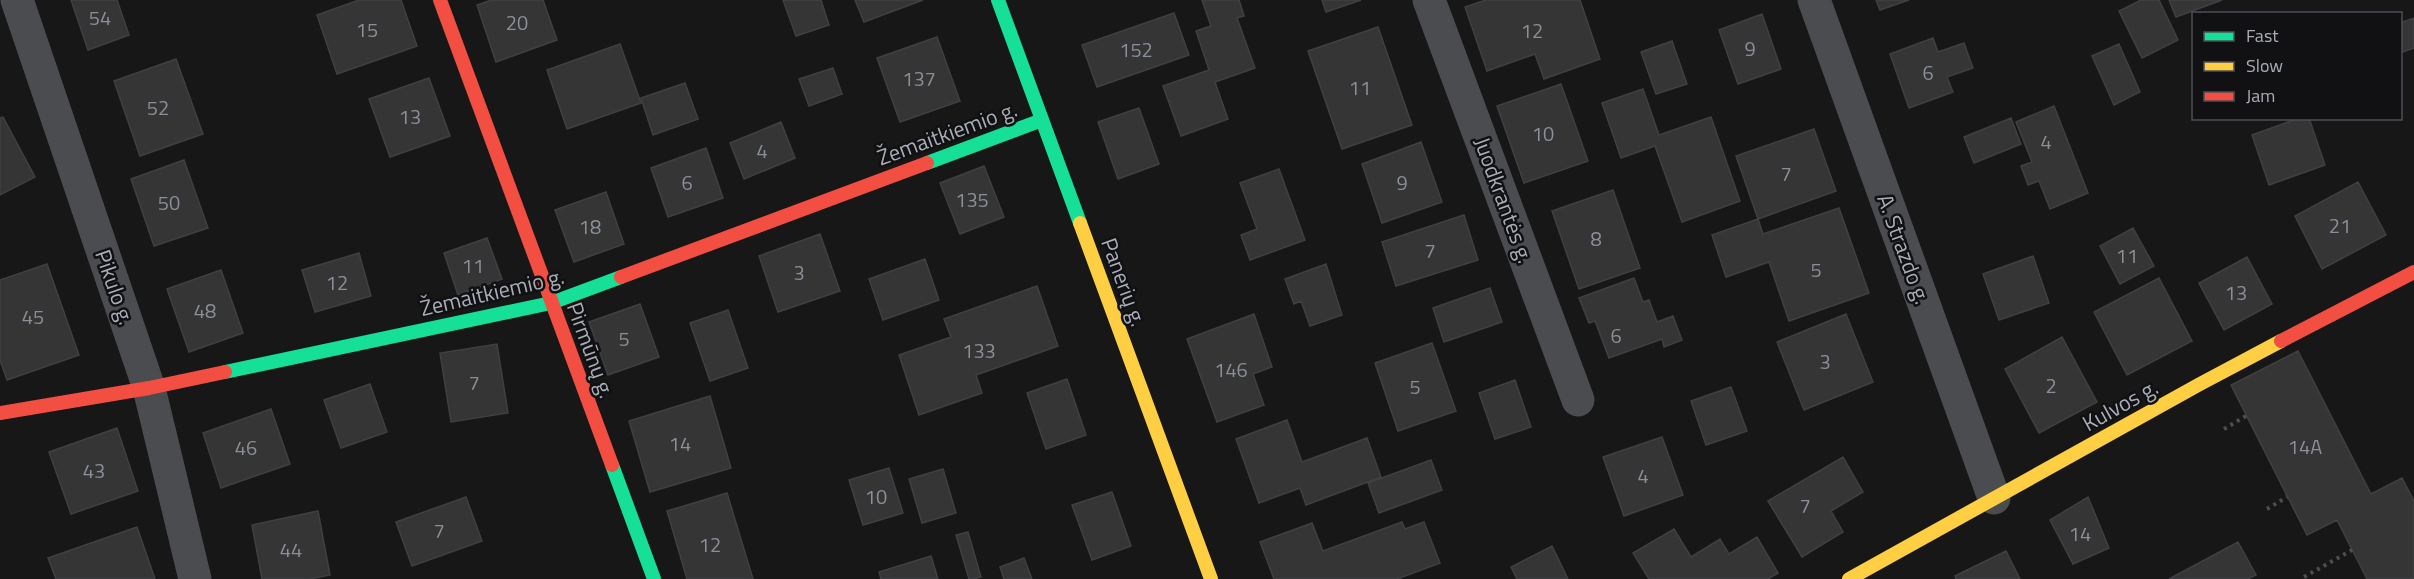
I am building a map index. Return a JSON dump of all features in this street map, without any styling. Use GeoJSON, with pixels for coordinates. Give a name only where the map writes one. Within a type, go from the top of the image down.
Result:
{"type":"FeatureCollection","features":[{"type":"Feature","properties":{"kind":"street","name":"Pikulo g."},"geometry":{"type":"LineString","coordinates":[[17,0],[149,388],[195,579]]}},
{"type":"Feature","properties":{"kind":"street","name":"Pirmūnų g."},"geometry":{"type":"LineString","coordinates":[[440,0],[654,579]]}},
{"type":"Feature","properties":{"kind":"street","name":"Panerių g."},"geometry":{"type":"LineString","coordinates":[[998,0],[1211,579]]}},
{"type":"Feature","properties":{"kind":"street","name":"Juodkrantės g."},"geometry":{"type":"LineString","coordinates":[[1429,0],[1578,400]]}},
{"type":"Feature","properties":{"kind":"street","name":"A. Strazdo g."},"geometry":{"type":"LineString","coordinates":[[1814,0],[1994,498]]}},
{"type":"Feature","properties":{"kind":"street","name":"Žemaitkiemio g."},"geometry":{"type":"LineString","coordinates":[[0,413],[149,388],[551,303],[1042,120]]}},
{"type":"Feature","properties":{"kind":"street","name":"Kulvos g."},"geometry":{"type":"LineString","coordinates":[[1850,579],[2200,384],[2414,272]]}},
{"type":"Feature","properties":{"kind":"path"},"geometry":{"type":"LineString","coordinates":[[2224,429],[2246,416]]}},
{"type":"Feature","properties":{"kind":"path"},"geometry":{"type":"LineString","coordinates":[[2267,508],[2287,496]]}},
{"type":"Feature","properties":{"kind":"path"},"geometry":{"type":"LineString","coordinates":[[2304,577],[2352,550]]}},
{"type":"Feature","properties":{"kind":"building"},"geometry":{"type":"Polygon","coordinates":[[[71,0],[117,0],[129,35],[88,50],[71,0]]]}},
{"type":"Feature","properties":{"kind":"building"},"geometry":{"type":"Polygon","coordinates":[[[359,0],[401,0],[417,46],[337,74],[317,15],[359,0]]]}},
{"type":"Feature","properties":{"kind":"building"},"geometry":{"type":"Polygon","coordinates":[[[492,0],[543,0],[557,40],[496,62],[477,5],[492,0]]]}},
{"type":"Feature","properties":{"kind":"building"},"geometry":{"type":"Polygon","coordinates":[[[783,0],[821,0],[829,25],[796,36],[783,0]]]}},
{"type":"Feature","properties":{"kind":"building"},"geometry":{"type":"Polygon","coordinates":[[[855,0],[923,0],[864,22],[855,0]]]}},
{"type":"Feature","properties":{"kind":"building"},"geometry":{"type":"Polygon","coordinates":[[[1202,0],[1239,0],[1244,16],[1237,18],[1255,68],[1215,82],[1228,119],[1181,136],[1163,86],[1209,70],[1196,31],[1211,26],[1202,0]]]}},
{"type":"Feature","properties":{"kind":"building"},"geometry":{"type":"Polygon","coordinates":[[[1322,0],[1361,0],[1326,12],[1322,0]]]}},
{"type":"Feature","properties":{"kind":"building"},"geometry":{"type":"Polygon","coordinates":[[[1486,0],[1580,0],[1600,59],[1544,79],[1535,54],[1487,71],[1465,7],[1486,0]]]}},
{"type":"Feature","properties":{"kind":"building"},"geometry":{"type":"Polygon","coordinates":[[[1876,0],[1909,0],[1880,10],[1876,0]]]}},
{"type":"Feature","properties":{"kind":"building"},"geometry":{"type":"Polygon","coordinates":[[[2141,0],[2159,0],[2178,40],[2142,58],[2119,11],[2141,0]]]}},
{"type":"Feature","properties":{"kind":"building"},"geometry":{"type":"Polygon","coordinates":[[[2169,0],[2222,0],[2176,17],[2169,0]]]}},
{"type":"Feature","properties":{"kind":"building"},"geometry":{"type":"Polygon","coordinates":[[[1174,13],[1189,55],[1097,87],[1082,45],[1174,13]]]}},
{"type":"Feature","properties":{"kind":"building"},"geometry":{"type":"Polygon","coordinates":[[[1762,14],[1781,69],[1738,84],[1719,30],[1762,14]]]}},
{"type":"Feature","properties":{"kind":"building"},"geometry":{"type":"Polygon","coordinates":[[[2414,18],[2414,48],[2402,52],[2402,22],[2414,18]]]}},
{"type":"Feature","properties":{"kind":"building"},"geometry":{"type":"Polygon","coordinates":[[[1378,27],[1412,125],[1342,149],[1308,51],[1378,27]]]}},
{"type":"Feature","properties":{"kind":"building"},"geometry":{"type":"Polygon","coordinates":[[[937,37],[960,101],[900,122],[877,58],[937,37]]]}},
{"type":"Feature","properties":{"kind":"building"},"geometry":{"type":"Polygon","coordinates":[[[1933,38],[1938,52],[1964,43],[1973,68],[1947,77],[1953,92],[1909,108],[1890,54],[1933,38]]]}},
{"type":"Feature","properties":{"kind":"building"},"geometry":{"type":"Polygon","coordinates":[[[1672,41],[1687,84],[1656,94],[1641,52],[1672,41]]]}},
{"type":"Feature","properties":{"kind":"building"},"geometry":{"type":"Polygon","coordinates":[[[620,44],[641,103],[567,129],[547,70],[620,44]]]}},
{"type":"Feature","properties":{"kind":"building"},"geometry":{"type":"Polygon","coordinates":[[[2119,44],[2140,92],[2114,105],[2092,56],[2119,44]]]}},
{"type":"Feature","properties":{"kind":"building"},"geometry":{"type":"Polygon","coordinates":[[[176,59],[203,134],[140,156],[114,81],[176,59]]]}},
{"type":"Feature","properties":{"kind":"building"},"geometry":{"type":"Polygon","coordinates":[[[833,68],[842,94],[809,106],[799,79],[833,68]]]}},
{"type":"Feature","properties":{"kind":"building"},"geometry":{"type":"Polygon","coordinates":[[[429,78],[450,136],[390,157],[369,99],[429,78]]]}},
{"type":"Feature","properties":{"kind":"building"},"geometry":{"type":"Polygon","coordinates":[[[685,83],[698,119],[653,135],[641,98],[685,83]]]}},
{"type":"Feature","properties":{"kind":"building"},"geometry":{"type":"Polygon","coordinates":[[[1561,84],[1588,161],[1524,183],[1497,106],[1561,84]]]}},
{"type":"Feature","properties":{"kind":"building"},"geometry":{"type":"Polygon","coordinates":[[[1643,89],[1659,135],[1711,117],[1740,201],[1682,222],[1655,146],[1621,158],[1602,103],[1643,89]]]}},
{"type":"Feature","properties":{"kind":"building"},"geometry":{"type":"Polygon","coordinates":[[[2054,106],[2088,193],[2050,209],[2039,181],[2028,185],[2021,166],[2032,162],[2016,122],[2054,106]]]}},
{"type":"Feature","properties":{"kind":"building"},"geometry":{"type":"Polygon","coordinates":[[[1139,108],[1159,164],[1118,179],[1098,122],[1139,108]]]}},
{"type":"Feature","properties":{"kind":"building"},"geometry":{"type":"Polygon","coordinates":[[[3,117],[35,177],[0,195],[0,118],[3,117]]]}},
{"type":"Feature","properties":{"kind":"building"},"geometry":{"type":"Polygon","coordinates":[[[2011,118],[2021,144],[1974,163],[1964,137],[2011,118]]]}},
{"type":"Feature","properties":{"kind":"building"},"geometry":{"type":"Polygon","coordinates":[[[2293,120],[2310,120],[2325,165],[2269,185],[2252,135],[2293,120]]]}},
{"type":"Feature","properties":{"kind":"building"},"geometry":{"type":"Polygon","coordinates":[[[781,122],[795,158],[744,179],[730,143],[781,122]]]}},
{"type":"Feature","properties":{"kind":"building"},"geometry":{"type":"Polygon","coordinates":[[[1814,129],[1836,191],[1758,219],[1736,156],[1814,129]]]}},
{"type":"Feature","properties":{"kind":"building"},"geometry":{"type":"Polygon","coordinates":[[[1421,142],[1442,202],[1382,223],[1362,164],[1421,142]]]}},
{"type":"Feature","properties":{"kind":"building"},"geometry":{"type":"Polygon","coordinates":[[[706,148],[723,198],[668,217],[651,168],[706,148]]]}},
{"type":"Feature","properties":{"kind":"building"},"geometry":{"type":"Polygon","coordinates":[[[184,160],[208,228],[154,246],[131,179],[184,160]]]}},
{"type":"Feature","properties":{"kind":"building"},"geometry":{"type":"Polygon","coordinates":[[[984,166],[1004,217],[960,234],[940,183],[984,166]]]}},
{"type":"Feature","properties":{"kind":"building"},"geometry":{"type":"Polygon","coordinates":[[[1279,169],[1305,240],[1250,260],[1241,235],[1257,229],[1240,183],[1279,169]]]}},
{"type":"Feature","properties":{"kind":"building"},"geometry":{"type":"Polygon","coordinates":[[[2358,182],[2386,235],[2322,269],[2295,216],[2358,182]]]}},
{"type":"Feature","properties":{"kind":"building"},"geometry":{"type":"Polygon","coordinates":[[[1613,190],[1640,268],[1579,289],[1552,211],[1613,190]]]}},
{"type":"Feature","properties":{"kind":"building"},"geometry":{"type":"Polygon","coordinates":[[[606,192],[624,244],[574,262],[555,210],[606,192]]]}},
{"type":"Feature","properties":{"kind":"building"},"geometry":{"type":"Polygon","coordinates":[[[1839,208],[1869,293],[1789,321],[1769,262],[1726,277],[1712,235],[1758,219],[1763,234],[1839,208]]]}},
{"type":"Feature","properties":{"kind":"building"},"geometry":{"type":"Polygon","coordinates":[[[1464,215],[1478,260],[1396,286],[1382,242],[1464,215]]]}},
{"type":"Feature","properties":{"kind":"building"},"geometry":{"type":"Polygon","coordinates":[[[2133,228],[2154,266],[2120,284],[2100,246],[2133,228]]]}},
{"type":"Feature","properties":{"kind":"building"},"geometry":{"type":"Polygon","coordinates":[[[820,234],[840,291],[778,312],[759,256],[820,234]]]}},
{"type":"Feature","properties":{"kind":"building"},"geometry":{"type":"Polygon","coordinates":[[[487,238],[502,279],[458,295],[444,253],[487,238]]]}},
{"type":"Feature","properties":{"kind":"building"},"geometry":{"type":"Polygon","coordinates":[[[359,253],[371,296],[315,312],[302,270],[359,253]]]}},
{"type":"Feature","properties":{"kind":"building"},"geometry":{"type":"Polygon","coordinates":[[[2033,256],[2049,303],[1999,320],[1983,274],[2033,256]]]}},
{"type":"Feature","properties":{"kind":"building"},"geometry":{"type":"Polygon","coordinates":[[[2247,257],[2272,304],[2224,330],[2199,283],[2247,257]]]}},
{"type":"Feature","properties":{"kind":"building"},"geometry":{"type":"Polygon","coordinates":[[[925,259],[939,300],[883,320],[869,279],[925,259]]]}},
{"type":"Feature","properties":{"kind":"building"},"geometry":{"type":"Polygon","coordinates":[[[47,264],[79,355],[7,380],[0,360],[0,280],[47,264]]]}},
{"type":"Feature","properties":{"kind":"building"},"geometry":{"type":"Polygon","coordinates":[[[1326,264],[1342,315],[1310,326],[1301,301],[1294,304],[1285,279],[1326,264]]]}},
{"type":"Feature","properties":{"kind":"building"},"geometry":{"type":"Polygon","coordinates":[[[221,270],[243,333],[189,352],[167,289],[221,270]]]}},
{"type":"Feature","properties":{"kind":"building"},"geometry":{"type":"Polygon","coordinates":[[[1634,278],[1643,302],[1649,300],[1657,322],[1673,316],[1682,340],[1664,347],[1662,339],[1609,358],[1595,321],[1589,323],[1579,298],[1634,278]]]}},
{"type":"Feature","properties":{"kind":"building"},"geometry":{"type":"Polygon","coordinates":[[[2159,278],[2192,341],[2127,375],[2094,312],[2159,278]]]}},
{"type":"Feature","properties":{"kind":"building"},"geometry":{"type":"Polygon","coordinates":[[[1037,286],[1058,346],[976,375],[982,393],[919,415],[899,355],[951,337],[944,319],[1037,286]]]}},
{"type":"Feature","properties":{"kind":"building"},"geometry":{"type":"Polygon","coordinates":[[[1490,288],[1502,322],[1444,342],[1433,308],[1490,288]]]}},
{"type":"Feature","properties":{"kind":"building"},"geometry":{"type":"Polygon","coordinates":[[[640,304],[659,357],[608,375],[589,322],[640,304]]]}},
{"type":"Feature","properties":{"kind":"building"},"geometry":{"type":"Polygon","coordinates":[[[728,310],[748,368],[710,381],[690,323],[728,310]]]}},
{"type":"Feature","properties":{"kind":"building"},"geometry":{"type":"Polygon","coordinates":[[[1254,314],[1272,367],[1253,374],[1264,405],[1217,422],[1187,339],[1254,314]]]}},
{"type":"Feature","properties":{"kind":"building"},"geometry":{"type":"Polygon","coordinates":[[[1846,314],[1873,382],[1804,410],[1777,342],[1846,314]]]}},
{"type":"Feature","properties":{"kind":"building"},"geometry":{"type":"Polygon","coordinates":[[[2062,337],[2097,402],[2039,433],[2005,369],[2062,337]]]}},
{"type":"Feature","properties":{"kind":"building"},"geometry":{"type":"Polygon","coordinates":[[[1432,343],[1456,411],[1398,431],[1375,363],[1432,343]]]}},
{"type":"Feature","properties":{"kind":"building"},"geometry":{"type":"Polygon","coordinates":[[[497,344],[508,413],[451,422],[440,353],[497,344]]]}},
{"type":"Feature","properties":{"kind":"building"},"geometry":{"type":"Polygon","coordinates":[[[2298,351],[2371,494],[2402,478],[2414,501],[2414,579],[2367,579],[2337,520],[2307,535],[2231,385],[2298,351]]]}},
{"type":"Feature","properties":{"kind":"building"},"geometry":{"type":"Polygon","coordinates":[[[1067,379],[1086,435],[1046,449],[1027,393],[1067,379]]]}},
{"type":"Feature","properties":{"kind":"building"},"geometry":{"type":"Polygon","coordinates":[[[1515,380],[1531,427],[1495,439],[1479,393],[1515,380]]]}},
{"type":"Feature","properties":{"kind":"building"},"geometry":{"type":"Polygon","coordinates":[[[370,384],[387,432],[341,448],[324,400],[370,384]]]}},
{"type":"Feature","properties":{"kind":"building"},"geometry":{"type":"Polygon","coordinates":[[[1731,387],[1747,431],[1706,445],[1691,401],[1731,387]]]}},
{"type":"Feature","properties":{"kind":"building"},"geometry":{"type":"Polygon","coordinates":[[[710,396],[731,468],[650,492],[629,421],[710,396]]]}},
{"type":"Feature","properties":{"kind":"building"},"geometry":{"type":"Polygon","coordinates":[[[271,409],[290,464],[221,488],[203,433],[271,409]]]}},
{"type":"Feature","properties":{"kind":"building"},"geometry":{"type":"Polygon","coordinates":[[[1287,420],[1302,462],[1367,438],[1381,477],[1306,505],[1300,488],[1259,503],[1236,439],[1287,420]]]}},
{"type":"Feature","properties":{"kind":"building"},"geometry":{"type":"Polygon","coordinates":[[[117,428],[138,491],[71,514],[49,452],[117,428]]]}},
{"type":"Feature","properties":{"kind":"building"},"geometry":{"type":"Polygon","coordinates":[[[1662,437],[1683,495],[1624,516],[1603,457],[1662,437]]]}},
{"type":"Feature","properties":{"kind":"building"},"geometry":{"type":"Polygon","coordinates":[[[1843,457],[1863,492],[1831,511],[1843,532],[1802,557],[1768,501],[1843,457]]]}},
{"type":"Feature","properties":{"kind":"building"},"geometry":{"type":"Polygon","coordinates":[[[1431,460],[1442,490],[1379,513],[1368,483],[1431,460]]]}},
{"type":"Feature","properties":{"kind":"building"},"geometry":{"type":"Polygon","coordinates":[[[889,468],[903,513],[863,525],[849,480],[889,468]]]}},
{"type":"Feature","properties":{"kind":"building"},"geometry":{"type":"Polygon","coordinates":[[[943,469],[956,513],[922,523],[909,479],[943,469]]]}},
{"type":"Feature","properties":{"kind":"building"},"geometry":{"type":"Polygon","coordinates":[[[1112,492],[1131,546],[1092,560],[1072,505],[1112,492]]]}},
{"type":"Feature","properties":{"kind":"building"},"geometry":{"type":"Polygon","coordinates":[[[727,493],[753,579],[687,579],[667,511],[727,493]]]}},
{"type":"Feature","properties":{"kind":"building"},"geometry":{"type":"Polygon","coordinates":[[[466,497],[482,541],[412,566],[396,522],[466,497]]]}},
{"type":"Feature","properties":{"kind":"building"},"geometry":{"type":"Polygon","coordinates":[[[2088,497],[2109,548],[2073,564],[2050,520],[2088,497]]]}},
{"type":"Feature","properties":{"kind":"building"},"geometry":{"type":"Polygon","coordinates":[[[318,511],[330,575],[310,579],[262,579],[252,525],[318,511]]]}},
{"type":"Feature","properties":{"kind":"building"},"geometry":{"type":"Polygon","coordinates":[[[1402,522],[1405,529],[1424,522],[1440,563],[1397,579],[1274,579],[1260,542],[1312,523],[1323,551],[1402,522]]]}},
{"type":"Feature","properties":{"kind":"building"},"geometry":{"type":"Polygon","coordinates":[[[137,527],[155,579],[56,579],[48,558],[137,527]]]}},
{"type":"Feature","properties":{"kind":"building"},"geometry":{"type":"Polygon","coordinates":[[[1674,529],[1691,557],[1720,539],[1729,554],[1757,537],[1778,573],[1768,579],[1649,579],[1633,553],[1674,529]]]}},
{"type":"Feature","properties":{"kind":"building"},"geometry":{"type":"Polygon","coordinates":[[[968,532],[981,577],[974,579],[969,579],[956,535],[968,532]]]}},
{"type":"Feature","properties":{"kind":"building"},"geometry":{"type":"Polygon","coordinates":[[[2238,542],[2256,575],[2248,579],[2169,579],[2238,542]]]}},
{"type":"Feature","properties":{"kind":"building"},"geometry":{"type":"Polygon","coordinates":[[[1552,546],[1568,579],[1517,579],[1511,567],[1552,546]]]}},
{"type":"Feature","properties":{"kind":"building"},"geometry":{"type":"Polygon","coordinates":[[[2006,551],[2020,579],[1956,579],[1955,576],[2006,551]]]}},
{"type":"Feature","properties":{"kind":"building"},"geometry":{"type":"Polygon","coordinates":[[[931,556],[938,579],[881,579],[879,572],[931,556]]]}},
{"type":"Feature","properties":{"kind":"building"},"geometry":{"type":"Polygon","coordinates":[[[1024,558],[1032,579],[1004,579],[1000,567],[1024,558]]]}},
{"type":"Feature","properties":{"kind":"traffic: fast"},"geometry":{"type":"LineString","coordinates":[[998,0],[1080,223]]}},
{"type":"Feature","properties":{"kind":"traffic: fast"},"geometry":{"type":"LineString","coordinates":[[927,163],[1042,120]]}},
{"type":"Feature","properties":{"kind":"traffic: fast"},"geometry":{"type":"LineString","coordinates":[[225,372],[551,303],[621,277]]}},
{"type":"Feature","properties":{"kind":"traffic: fast"},"geometry":{"type":"LineString","coordinates":[[612,465],[654,579]]}},
{"type":"Feature","properties":{"kind":"traffic: slow"},"geometry":{"type":"LineString","coordinates":[[1080,223],[1211,579]]}},
{"type":"Feature","properties":{"kind":"traffic: slow"},"geometry":{"type":"LineString","coordinates":[[1849,579],[2281,341]]}},
{"type":"Feature","properties":{"kind":"traffic: jam"},"geometry":{"type":"LineString","coordinates":[[440,0],[612,465]]}},
{"type":"Feature","properties":{"kind":"traffic: jam"},"geometry":{"type":"LineString","coordinates":[[621,277],[927,163]]}},
{"type":"Feature","properties":{"kind":"traffic: jam"},"geometry":{"type":"LineString","coordinates":[[2281,341],[2414,272]]}},
{"type":"Feature","properties":{"kind":"traffic: jam"},"geometry":{"type":"LineString","coordinates":[[0,413],[149,388],[225,372]]}}]}
